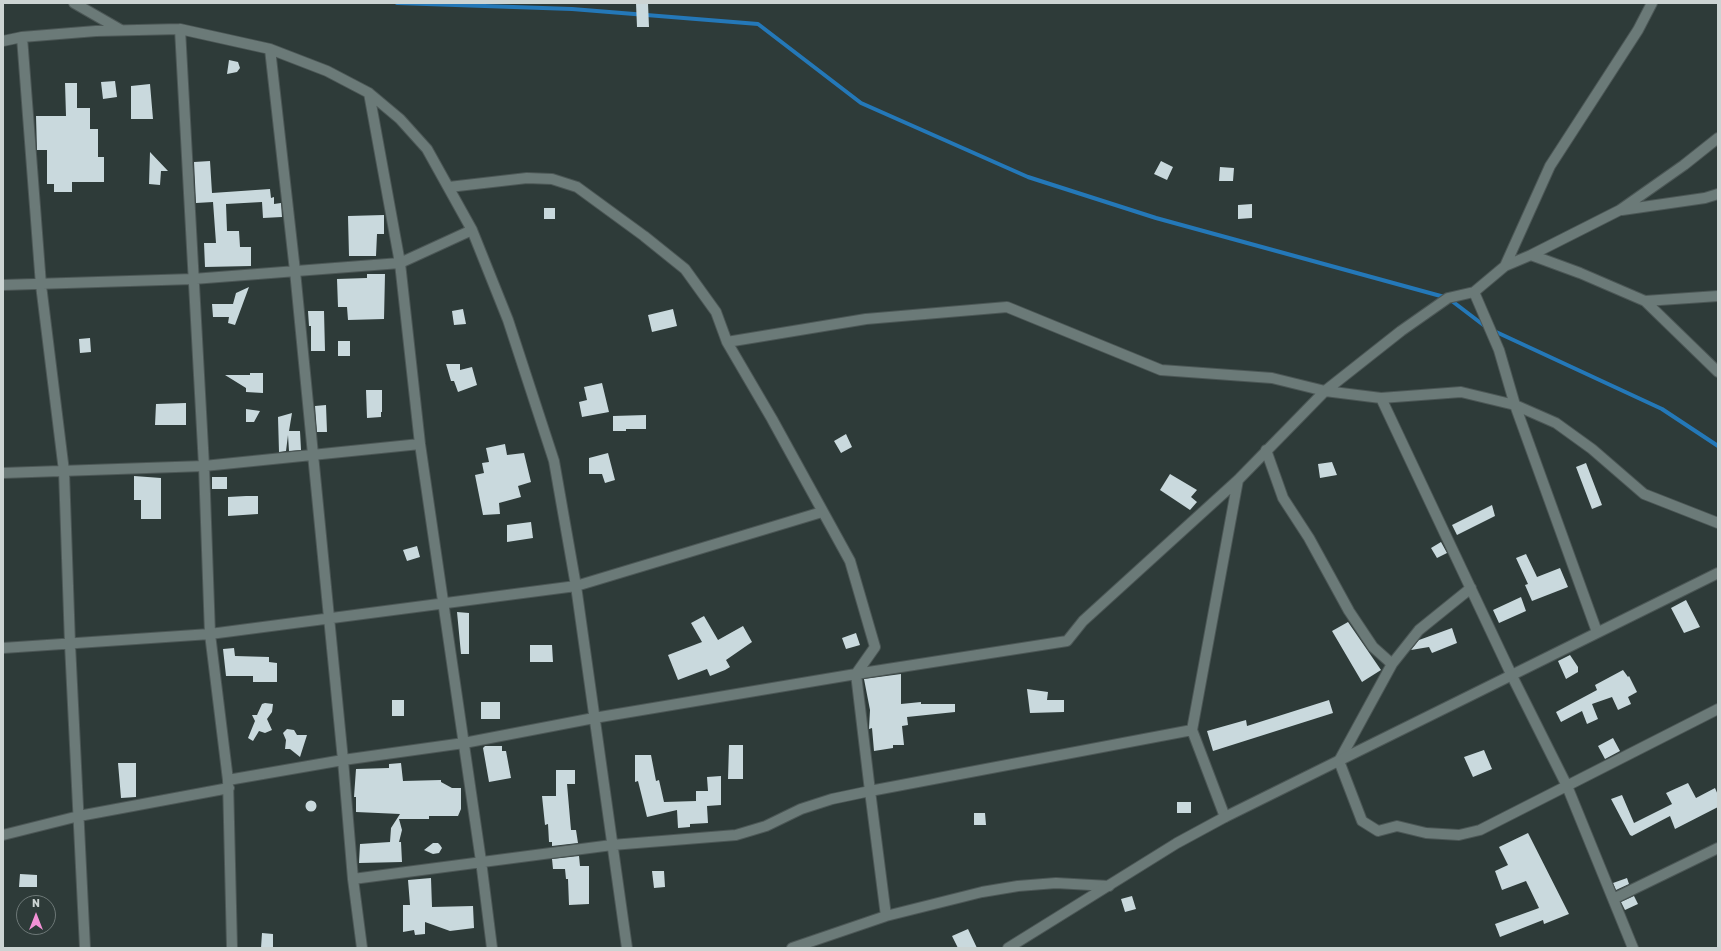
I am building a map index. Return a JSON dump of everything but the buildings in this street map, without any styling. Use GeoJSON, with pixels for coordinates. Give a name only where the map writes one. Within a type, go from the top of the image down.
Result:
{"type":"FeatureCollection","features":[{"type":"Feature","properties":{"kind":"street"},"geometry":{"type":"LineString","coordinates":[[74,3],[121,30]]}},
{"type":"Feature","properties":{"kind":"street"},"geometry":{"type":"LineString","coordinates":[[1505,266],[1550,166],[1638,30],[1652,3]]}},
{"type":"Feature","properties":{"kind":"street"},"geometry":{"type":"LineString","coordinates":[[180,29],[192,279],[204,466],[210,634],[228,784],[232,948]]}},
{"type":"Feature","properties":{"kind":"street"},"geometry":{"type":"LineString","coordinates":[[3,41],[22,37],[121,30],[180,29],[270,49],[327,72],[369,93],[400,119],[427,149],[472,230],[508,320],[554,461],[576,586],[627,948]]}},
{"type":"Feature","properties":{"kind":"street"},"geometry":{"type":"LineString","coordinates":[[22,37],[41,284],[64,471],[70,644],[85,948]]}},
{"type":"Feature","properties":{"kind":"street"},"geometry":{"type":"LineString","coordinates":[[270,49],[294,271],[343,760],[353,879],[362,948]]}},
{"type":"Feature","properties":{"kind":"street"},"geometry":{"type":"LineString","coordinates":[[369,93],[400,263],[420,444],[481,861],[492,948]]}},
{"type":"Feature","properties":{"kind":"street"},"geometry":{"type":"LineString","coordinates":[[3,835],[79,816],[343,760],[464,743],[594,718],[856,674],[1067,641],[1083,621],[1238,480],[1325,391],[1401,331],[1448,298],[1474,292],[1505,266],[1531,255],[1620,210],[1684,165],[1718,138]]}},
{"type":"Feature","properties":{"kind":"street"},"geometry":{"type":"LineString","coordinates":[[449,187],[527,178],[552,179],[577,187],[644,236],[684,269],[716,312],[727,342],[772,419],[850,561],[875,647],[856,674],[886,916]]}},
{"type":"Feature","properties":{"kind":"street"},"geometry":{"type":"LineString","coordinates":[[1620,210],[1705,198],[1718,194]]}},
{"type":"Feature","properties":{"kind":"street"},"geometry":{"type":"LineString","coordinates":[[3,285],[192,279],[400,263],[472,230]]}},
{"type":"Feature","properties":{"kind":"street"},"geometry":{"type":"LineString","coordinates":[[1531,255],[1580,273],[1645,301],[1718,372]]}},
{"type":"Feature","properties":{"kind":"street"},"geometry":{"type":"LineString","coordinates":[[1474,292],[1499,350],[1515,406],[1597,632]]}},
{"type":"Feature","properties":{"kind":"street"},"geometry":{"type":"LineString","coordinates":[[1645,301],[1718,296]]}},
{"type":"Feature","properties":{"kind":"street"},"geometry":{"type":"LineString","coordinates":[[727,342],[866,320],[1007,307],[1161,370],[1272,378],[1325,391],[1381,398],[1461,392],[1515,406],[1556,423],[1592,449],[1644,494],[1718,523]]}},
{"type":"Feature","properties":{"kind":"street"},"geometry":{"type":"LineString","coordinates":[[1381,398],[1512,676],[1567,786],[1633,948]]}},
{"type":"Feature","properties":{"kind":"street"},"geometry":{"type":"LineString","coordinates":[[3,473],[204,466],[420,444]]}},
{"type":"Feature","properties":{"kind":"street"},"geometry":{"type":"LineString","coordinates":[[1266,450],[1283,498],[1309,538],[1348,611],[1373,647],[1392,664]]}},
{"type":"Feature","properties":{"kind":"street"},"geometry":{"type":"LineString","coordinates":[[1225,817],[1192,730],[1238,480]]}},
{"type":"Feature","properties":{"kind":"street"},"geometry":{"type":"LineString","coordinates":[[3,648],[210,634],[576,586],[822,512]]}},
{"type":"Feature","properties":{"kind":"street"},"geometry":{"type":"LineString","coordinates":[[1008,948],[1177,844],[1225,817],[1718,573]]}},
{"type":"Feature","properties":{"kind":"street"},"geometry":{"type":"LineString","coordinates":[[1471,588],[1419,630],[1392,664],[1339,761],[1362,821],[1378,831],[1397,826],[1426,833],[1470,834],[1718,709]]}},
{"type":"Feature","properties":{"kind":"street"},"geometry":{"type":"LineString","coordinates":[[353,879],[612,845],[736,835],[766,826],[802,809],[832,799],[1192,730]]}},
{"type":"Feature","properties":{"kind":"street"},"geometry":{"type":"LineString","coordinates":[[1613,899],[1718,848]]}},
{"type":"Feature","properties":{"kind":"street"},"geometry":{"type":"LineString","coordinates":[[792,948],[886,916],[982,892],[1018,886],[1056,883],[1109,886]]}},
{"type":"Feature","properties":{"kind":"waterway"},"geometry":{"type":"LineString","coordinates":[[397,3],[572,9],[758,24],[861,103],[1028,177],[1156,218],[1448,298],[1486,327]]}},
{"type":"Feature","properties":{"kind":"waterway"},"geometry":{"type":"LineString","coordinates":[[1494,331],[1662,409],[1718,446]]}}]}
